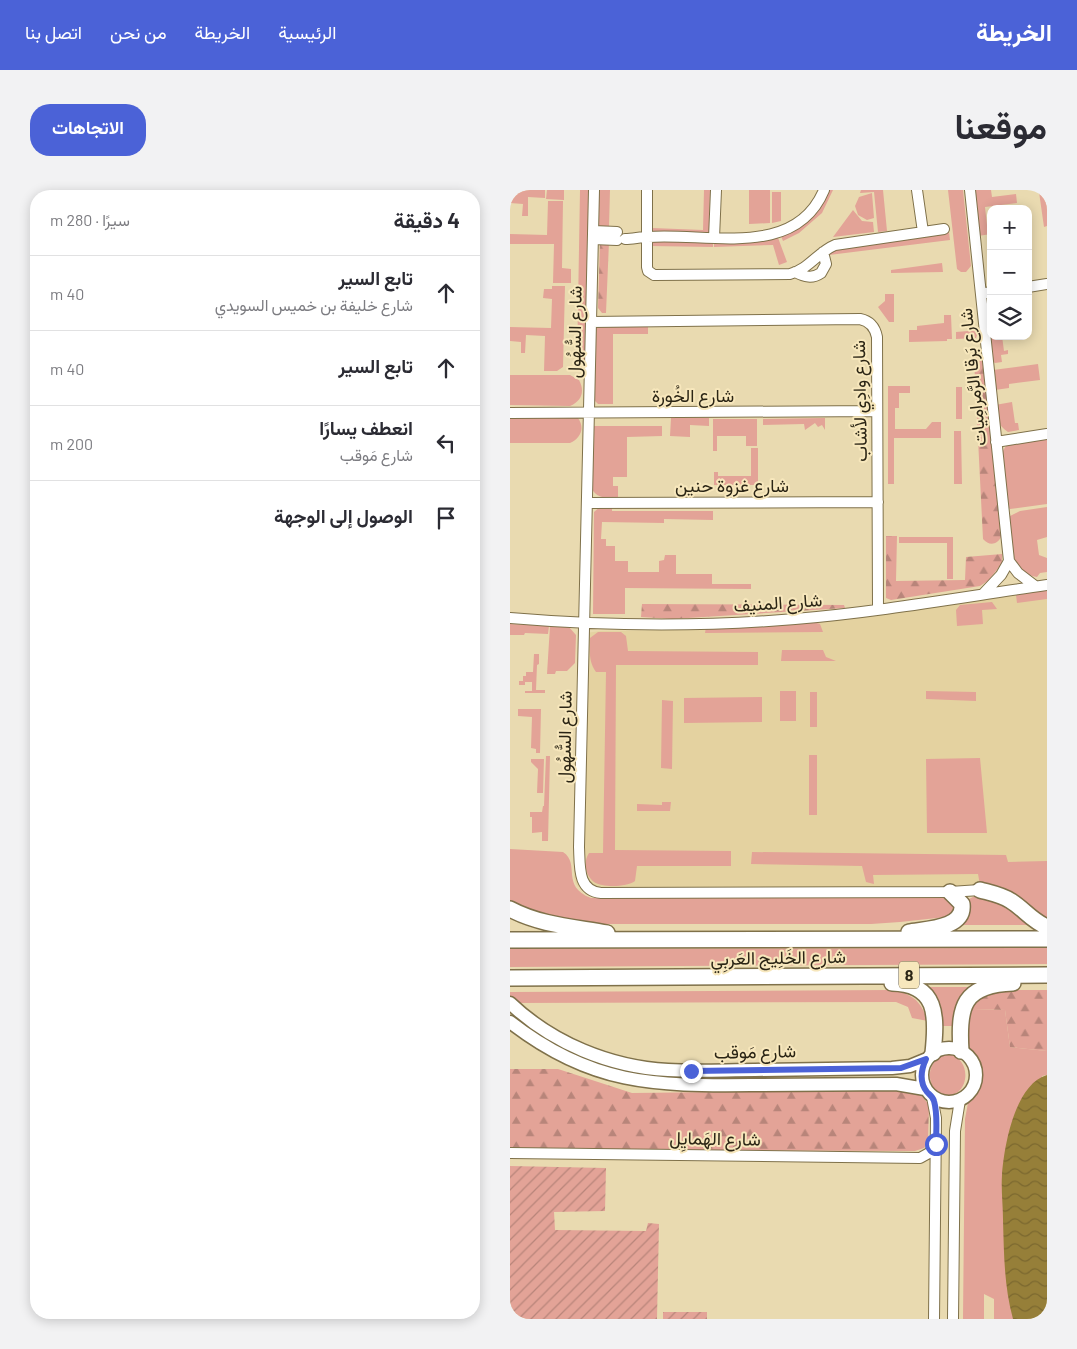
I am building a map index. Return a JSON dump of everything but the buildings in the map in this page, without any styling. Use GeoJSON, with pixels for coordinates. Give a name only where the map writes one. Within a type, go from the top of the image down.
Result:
{"type":"FeatureCollection","features":[{"type":"Feature","properties":{"kind":"highway"},"geometry":{"type":"LineString","coordinates":[[980,890],[1012,901],[1035,921],[1047,927]]}},
{"type":"Feature","properties":{"kind":"highway"},"geometry":{"type":"LineString","coordinates":[[866,939],[943,926],[953,922],[960,916],[962,908],[959,900],[950,892]]}},
{"type":"Feature","properties":{"kind":"highway"},"geometry":{"type":"LineString","coordinates":[[510,909],[525,917],[545,923],[638,940]]}},
{"type":"Feature","properties":{"kind":"highway","name":"شارع الخَلِيج العَربِي"},"geometry":{"type":"LineString","coordinates":[[510,940],[1047,939]]}},
{"type":"Feature","properties":{"kind":"highway","name":"شارع الخَلِيج العَربِي"},"geometry":{"type":"LineString","coordinates":[[510,978],[1047,975]]}},
{"type":"Feature","properties":{"kind":"highway"},"geometry":{"type":"LineString","coordinates":[[770,977],[790,980],[910,985],[928,998],[934,1010],[936,1027],[930,1056]]}},
{"type":"Feature","properties":{"kind":"highway"},"geometry":{"type":"LineString","coordinates":[[961,1051],[960,1028],[962,1011],[975,993],[986,987],[1000,984],[1047,982]]}},
{"type":"Feature","properties":{"kind":"main road","name":"شارع مَوقب"},"geometry":{"type":"LineString","coordinates":[[510,1003],[534,1023],[575,1047],[620,1063],[667,1070],[901,1068],[930,1056]]}},
{"type":"Feature","properties":{"kind":"main road","name":"شارع مَوقب"},"geometry":{"type":"LineString","coordinates":[[510,1022],[548,1049],[594,1070],[643,1082],[668,1084],[896,1084],[928,1093]]}},
{"type":"Feature","properties":{"kind":"main road"},"geometry":{"type":"LineString","coordinates":[[947,1048],[961,1051],[972,1061],[976,1076],[972,1090],[960,1100],[946,1102],[928,1093],[921,1074],[930,1056],[947,1048]]}},
{"type":"Feature","properties":{"kind":"street","name":"شارع السُّهُول"},"geometry":{"type":"LineString","coordinates":[[594,190],[579,847],[582,879],[592,891],[601,893],[950,892],[980,890]]}},
{"type":"Feature","properties":{"kind":"street"},"geometry":{"type":"LineString","coordinates":[[647,190],[646,268],[650,274],[654,275],[784,274],[795,272],[807,266],[831,246],[944,229]]}},
{"type":"Feature","properties":{"kind":"street"},"geometry":{"type":"LineString","coordinates":[[714,238],[716,190]]}},
{"type":"Feature","properties":{"kind":"street"},"geometry":{"type":"LineString","coordinates":[[593,235],[714,238],[758,237],[774,234],[788,229],[801,221],[812,210],[824,190]]}},
{"type":"Feature","properties":{"kind":"street"},"geometry":{"type":"LineString","coordinates":[[918,190],[923,232]]}},
{"type":"Feature","properties":{"kind":"street","name":"شارع بَرقا الرَّمرامِيات"},"geometry":{"type":"LineString","coordinates":[[970,190],[986,293],[996,442],[1009,561]]}},
{"type":"Feature","properties":{"kind":"street"},"geometry":{"type":"LineString","coordinates":[[795,272],[802,276],[812,277],[821,273],[826,264],[824,252]]}},
{"type":"Feature","properties":{"kind":"street"},"geometry":{"type":"LineString","coordinates":[[1032,286],[1047,284]]}},
{"type":"Feature","properties":{"kind":"street","name":"شارع وادِي لأشاب"},"geometry":{"type":"LineString","coordinates":[[591,322],[865,320],[873,327],[877,337],[878,609]]}},
{"type":"Feature","properties":{"kind":"street","name":"شارع الخُورة"},"geometry":{"type":"LineString","coordinates":[[510,413],[877,411]]}},
{"type":"Feature","properties":{"kind":"street"},"geometry":{"type":"LineString","coordinates":[[996,442],[1047,434]]}},
{"type":"Feature","properties":{"kind":"street","name":"شارع غزوة حنين"},"geometry":{"type":"LineString","coordinates":[[587,503],[878,502]]}},
{"type":"Feature","properties":{"kind":"street"},"geometry":{"type":"LineString","coordinates":[[984,593],[1001,575],[1009,561],[1018,573],[1035,586]]}},
{"type":"Feature","properties":{"kind":"street","name":"شارع المنيف"},"geometry":{"type":"LineString","coordinates":[[510,618],[636,625],[796,619],[1047,585]]}},
{"type":"Feature","properties":{"kind":"street"},"geometry":{"type":"LineString","coordinates":[[928,1093],[936,1112],[934,1319]]}},
{"type":"Feature","properties":{"kind":"street"},"geometry":{"type":"LineString","coordinates":[[953,1319],[955,1131],[960,1100]]}},
{"type":"Feature","properties":{"kind":"street"},"geometry":{"type":"LineString","coordinates":[[920,1158],[936,1144]]}},
{"type":"Feature","properties":{"kind":"street","name":"شارع الهَمايِل"},"geometry":{"type":"LineString","coordinates":[[510,1153],[920,1158]]}},
{"type":"Feature","properties":{"kind":"street"},"geometry":{"type":"LineString","coordinates":[[920,1158],[929,1162],[935,1170]]}},
{"type":"Feature","properties":{"kind":"shaded area"},"geometry":{"type":"Polygon","coordinates":[[[1047,588],[1047,895],[982,883],[948,895],[592,896],[586,894],[576,884],[574,877],[578,634],[601,631],[800,625],[1047,588]]]}},
{"type":"Feature","properties":{"kind":"green space"},"geometry":{"type":"Polygon","coordinates":[[[510,190],[545,190],[545,198],[528,197],[528,216],[522,216],[523,204],[510,203],[510,190]]]}},
{"type":"Feature","properties":{"kind":"green space"},"geometry":{"type":"Polygon","coordinates":[[[547,190],[564,190],[564,200],[546,199],[547,190]]]}},
{"type":"Feature","properties":{"kind":"green space"},"geometry":{"type":"Polygon","coordinates":[[[580,190],[589,190],[585,365],[580,368],[577,365],[580,190]]]}},
{"type":"Feature","properties":{"kind":"green space"},"geometry":{"type":"Polygon","coordinates":[[[599,190],[610,190],[609,227],[598,226],[599,190]]]}},
{"type":"Feature","properties":{"kind":"green space"},"geometry":{"type":"Polygon","coordinates":[[[704,190],[710,190],[709,235],[651,234],[652,228],[703,230],[704,190]]]}},
{"type":"Feature","properties":{"kind":"green space"},"geometry":{"type":"Polygon","coordinates":[[[749,190],[770,190],[770,223],[749,224],[749,190]]]}},
{"type":"Feature","properties":{"kind":"green space"},"geometry":{"type":"Polygon","coordinates":[[[828,190],[833,190],[822,213],[799,233],[783,241],[781,236],[828,190]]]}},
{"type":"Feature","properties":{"kind":"green space"},"geometry":{"type":"Polygon","coordinates":[[[861,190],[883,190],[887,231],[878,232],[874,192],[860,193],[861,190]]]}},
{"type":"Feature","properties":{"kind":"green space"},"geometry":{"type":"Polygon","coordinates":[[[948,190],[963,190],[971,266],[966,272],[961,272],[957,269],[948,190]]]}},
{"type":"Feature","properties":{"kind":"green space"},"geometry":{"type":"Polygon","coordinates":[[[973,190],[991,190],[992,197],[1016,194],[1017,203],[987,205],[985,207],[987,235],[978,236],[973,190]]]}},
{"type":"Feature","properties":{"kind":"green space"},"geometry":{"type":"Polygon","coordinates":[[[1047,191],[1047,226],[1044,227],[1039,192],[1047,191]]]}},
{"type":"Feature","properties":{"kind":"green space"},"geometry":{"type":"Polygon","coordinates":[[[772,192],[781,192],[781,221],[772,223],[772,192]]]}},
{"type":"Feature","properties":{"kind":"green space"},"geometry":{"type":"Polygon","coordinates":[[[872,193],[874,218],[867,220],[858,215],[855,206],[859,197],[872,193]]]}},
{"type":"Feature","properties":{"kind":"green space"},"geometry":{"type":"Polygon","coordinates":[[[548,201],[563,201],[562,268],[571,269],[571,283],[553,283],[554,244],[510,244],[510,234],[547,235],[548,201]]]}},
{"type":"Feature","properties":{"kind":"green space"},"geometry":{"type":"Polygon","coordinates":[[[853,210],[862,221],[873,222],[874,232],[833,237],[853,210]]]}},
{"type":"Feature","properties":{"kind":"green space"},"geometry":{"type":"Polygon","coordinates":[[[949,232],[950,240],[829,255],[829,248],[832,245],[949,232]]]}},
{"type":"Feature","properties":{"kind":"green space"},"geometry":{"type":"Polygon","coordinates":[[[777,235],[787,262],[779,265],[773,245],[714,247],[714,240],[777,235]]]}},
{"type":"Feature","properties":{"kind":"green space"},"geometry":{"type":"Polygon","coordinates":[[[650,239],[713,240],[713,247],[650,246],[650,239]]]}},
{"type":"Feature","properties":{"kind":"green space"},"geometry":{"type":"Polygon","coordinates":[[[600,241],[609,242],[606,313],[602,313],[598,308],[600,241]]]}},
{"type":"Feature","properties":{"kind":"green space"},"geometry":{"type":"Polygon","coordinates":[[[942,263],[943,272],[891,273],[891,270],[942,263]]]}},
{"type":"Feature","properties":{"kind":"green space"},"geometry":{"type":"Polygon","coordinates":[[[552,286],[565,286],[563,367],[557,371],[544,371],[545,336],[526,335],[525,353],[521,353],[521,342],[510,341],[510,327],[551,328],[552,299],[543,298],[544,289],[552,289],[552,286]]]}},
{"type":"Feature","properties":{"kind":"green space"},"geometry":{"type":"Polygon","coordinates":[[[885,294],[894,294],[894,322],[889,322],[878,307],[885,301],[885,294]]]}},
{"type":"Feature","properties":{"kind":"green space"},"geometry":{"type":"Polygon","coordinates":[[[987,299],[987,321],[985,302],[987,299]]]}},
{"type":"Feature","properties":{"kind":"green space"},"geometry":{"type":"Polygon","coordinates":[[[944,315],[951,315],[952,339],[947,339],[947,341],[909,342],[909,330],[917,330],[917,326],[944,323],[944,315]]]}},
{"type":"Feature","properties":{"kind":"green space"},"geometry":{"type":"Polygon","coordinates":[[[603,324],[648,324],[648,334],[613,334],[613,404],[598,404],[594,400],[594,328],[603,324]]]}},
{"type":"Feature","properties":{"kind":"green space"},"geometry":{"type":"Polygon","coordinates":[[[968,328],[978,332],[976,338],[956,339],[956,332],[968,331],[968,328]]]}},
{"type":"Feature","properties":{"kind":"green space"},"geometry":{"type":"Polygon","coordinates":[[[989,340],[1003,340],[1004,351],[1008,350],[1008,354],[1001,355],[1002,362],[995,363],[991,360],[989,340]]]}},
{"type":"Feature","properties":{"kind":"green space"},"geometry":{"type":"Polygon","coordinates":[[[979,355],[983,360],[1001,537],[993,544],[983,539],[974,359],[979,355]]]}},
{"type":"Feature","properties":{"kind":"green space"},"geometry":{"type":"Polygon","coordinates":[[[1038,364],[1040,380],[1009,384],[1009,388],[995,390],[993,370],[1038,364]]]}},
{"type":"Feature","properties":{"kind":"green space"},"geometry":{"type":"Polygon","coordinates":[[[510,375],[570,375],[579,380],[582,392],[580,398],[570,406],[510,405],[510,375]]]}},
{"type":"Feature","properties":{"kind":"green space"},"geometry":{"type":"Polygon","coordinates":[[[888,386],[910,386],[910,393],[899,393],[899,408],[895,408],[895,429],[926,429],[932,422],[941,422],[941,438],[894,438],[894,484],[888,484],[888,386]]]}},
{"type":"Feature","properties":{"kind":"green space"},"geometry":{"type":"Polygon","coordinates":[[[956,387],[962,387],[962,419],[956,419],[956,387]]]}},
{"type":"Feature","properties":{"kind":"green space"},"geometry":{"type":"Polygon","coordinates":[[[1012,402],[1015,423],[1018,423],[1019,430],[1008,432],[997,417],[995,405],[1012,402]]]}},
{"type":"Feature","properties":{"kind":"green space"},"geometry":{"type":"Polygon","coordinates":[[[510,413],[578,418],[581,432],[570,443],[510,443],[510,413]]]}},
{"type":"Feature","properties":{"kind":"green space"},"geometry":{"type":"Polygon","coordinates":[[[671,418],[709,418],[709,426],[690,425],[690,437],[670,436],[671,418]]]}},
{"type":"Feature","properties":{"kind":"green space"},"geometry":{"type":"Polygon","coordinates":[[[825,418],[825,430],[822,425],[818,427],[815,423],[805,430],[804,424],[763,425],[763,419],[825,418]]]}},
{"type":"Feature","properties":{"kind":"green space"},"geometry":{"type":"Polygon","coordinates":[[[713,419],[757,419],[757,446],[746,446],[746,436],[717,436],[717,451],[713,451],[713,419]]]}},
{"type":"Feature","properties":{"kind":"green space"},"geometry":{"type":"Polygon","coordinates":[[[592,426],[662,426],[662,436],[627,437],[627,477],[613,477],[613,486],[618,486],[618,498],[599,496],[591,487],[592,426]]]}},
{"type":"Feature","properties":{"kind":"green space"},"geometry":{"type":"Polygon","coordinates":[[[954,431],[961,431],[962,484],[954,484],[954,431]]]}},
{"type":"Feature","properties":{"kind":"green space"},"geometry":{"type":"Polygon","coordinates":[[[1047,436],[1047,504],[1010,509],[1008,507],[1002,454],[1004,448],[1020,439],[1047,436]]]}},
{"type":"Feature","properties":{"kind":"green space"},"geometry":{"type":"Polygon","coordinates":[[[751,448],[758,448],[758,485],[714,485],[714,472],[718,472],[718,476],[751,476],[751,448]]]}},
{"type":"Feature","properties":{"kind":"green space"},"geometry":{"type":"Polygon","coordinates":[[[601,506],[612,506],[612,511],[713,511],[713,520],[664,519],[664,523],[602,522],[601,539],[606,539],[606,546],[615,546],[615,561],[628,561],[628,572],[659,572],[659,561],[664,560],[665,555],[676,555],[676,574],[712,574],[712,584],[751,584],[751,589],[625,588],[625,614],[593,614],[594,512],[601,506]]]}},
{"type":"Feature","properties":{"kind":"green space"},"geometry":{"type":"Polygon","coordinates":[[[1047,507],[1047,537],[1037,540],[1039,555],[1047,558],[1047,572],[1040,573],[1037,577],[1021,569],[1016,562],[1011,545],[1008,517],[1020,511],[1047,507]]]}},
{"type":"Feature","properties":{"kind":"green space"},"geometry":{"type":"Polygon","coordinates":[[[886,536],[897,536],[896,581],[965,580],[966,557],[1002,554],[1002,563],[989,580],[980,586],[891,600],[886,598],[886,536]]]}},
{"type":"Feature","properties":{"kind":"green space"},"geometry":{"type":"Polygon","coordinates":[[[899,537],[953,537],[953,579],[947,579],[947,543],[899,543],[899,537]]]}},
{"type":"Feature","properties":{"kind":"green space"},"geometry":{"type":"Polygon","coordinates":[[[1047,590],[1047,599],[1017,603],[1016,595],[1047,590]]]}},
{"type":"Feature","properties":{"kind":"green space"},"geometry":{"type":"Polygon","coordinates":[[[992,602],[997,609],[982,610],[983,624],[957,626],[956,610],[960,605],[992,602]]]}},
{"type":"Feature","properties":{"kind":"green space"},"geometry":{"type":"Polygon","coordinates":[[[642,604],[844,605],[845,608],[672,619],[641,617],[642,604]]]}},
{"type":"Feature","properties":{"kind":"green space"},"geometry":{"type":"Polygon","coordinates":[[[810,621],[820,624],[823,632],[705,633],[706,627],[810,621]]]}},
{"type":"Feature","properties":{"kind":"green space"},"geometry":{"type":"Polygon","coordinates":[[[510,624],[549,626],[548,634],[525,633],[524,635],[510,635],[510,624]]]}},
{"type":"Feature","properties":{"kind":"green space"},"geometry":{"type":"Polygon","coordinates":[[[550,626],[569,627],[576,635],[575,663],[567,671],[556,671],[555,674],[547,674],[550,626]]]}},
{"type":"Feature","properties":{"kind":"green space"},"geometry":{"type":"Polygon","coordinates":[[[598,632],[621,632],[626,636],[628,651],[758,652],[758,665],[616,665],[615,850],[731,851],[731,866],[637,866],[635,881],[626,885],[615,886],[598,884],[589,876],[586,864],[589,853],[603,853],[606,672],[596,672],[592,664],[590,651],[590,638],[598,632]]]}},
{"type":"Feature","properties":{"kind":"green space"},"geometry":{"type":"Polygon","coordinates":[[[782,650],[823,650],[826,657],[836,661],[781,661],[782,650]]]}},
{"type":"Feature","properties":{"kind":"green space"},"geometry":{"type":"Polygon","coordinates":[[[534,654],[539,654],[536,690],[545,690],[545,693],[525,693],[525,691],[532,691],[532,682],[525,682],[525,685],[519,685],[519,681],[523,681],[523,676],[526,676],[526,672],[533,672],[534,654]]]}},
{"type":"Feature","properties":{"kind":"green space"},"geometry":{"type":"Polygon","coordinates":[[[780,691],[796,691],[796,721],[780,721],[780,691]]]}},
{"type":"Feature","properties":{"kind":"green space"},"geometry":{"type":"Polygon","coordinates":[[[926,691],[976,692],[976,701],[926,699],[926,691]]]}},
{"type":"Feature","properties":{"kind":"green space"},"geometry":{"type":"Polygon","coordinates":[[[810,692],[817,692],[817,727],[810,727],[810,692]]]}},
{"type":"Feature","properties":{"kind":"green space"},"geometry":{"type":"Polygon","coordinates":[[[762,697],[762,722],[684,723],[684,698],[762,697]]]}},
{"type":"Feature","properties":{"kind":"green space"},"geometry":{"type":"Polygon","coordinates":[[[662,700],[673,701],[672,769],[661,768],[662,700]]]}},
{"type":"Feature","properties":{"kind":"green space"},"geometry":{"type":"Polygon","coordinates":[[[518,709],[541,709],[540,753],[536,753],[536,749],[531,748],[532,717],[518,716],[518,709]]]}},
{"type":"Feature","properties":{"kind":"green space"},"geometry":{"type":"Polygon","coordinates":[[[809,755],[817,755],[817,815],[809,815],[809,755]]]}},
{"type":"Feature","properties":{"kind":"green space"},"geometry":{"type":"Polygon","coordinates":[[[546,756],[550,756],[548,841],[542,841],[542,832],[532,833],[532,817],[530,817],[530,812],[542,812],[544,806],[546,756]]]}},
{"type":"Feature","properties":{"kind":"green space"},"geometry":{"type":"Polygon","coordinates":[[[980,758],[987,833],[927,833],[926,759],[980,758]]]}},
{"type":"Feature","properties":{"kind":"green space"},"geometry":{"type":"Polygon","coordinates":[[[531,759],[544,759],[543,793],[537,793],[538,769],[531,762],[531,759]]]}},
{"type":"Feature","properties":{"kind":"green space"},"geometry":{"type":"Polygon","coordinates":[[[662,802],[671,802],[670,811],[637,811],[637,804],[662,805],[662,802]]]}},
{"type":"Feature","properties":{"kind":"green space"},"geometry":{"type":"Polygon","coordinates":[[[510,849],[563,852],[571,863],[573,881],[576,887],[591,898],[943,897],[952,903],[953,909],[950,915],[946,917],[871,924],[603,924],[565,920],[535,913],[510,903],[510,849]]]}},
{"type":"Feature","properties":{"kind":"green space"},"geometry":{"type":"Polygon","coordinates":[[[752,852],[1006,855],[1008,862],[1047,861],[1047,920],[980,885],[978,874],[873,875],[874,884],[866,882],[862,866],[751,864],[752,852]]]}},
{"type":"Feature","properties":{"kind":"green space"},"geometry":{"type":"Polygon","coordinates":[[[975,896],[994,896],[1035,925],[951,925],[969,899],[975,896]]]}},
{"type":"Feature","properties":{"kind":"green space"},"geometry":{"type":"Polygon","coordinates":[[[1047,948],[1047,964],[510,967],[510,949],[1047,948]]]}},
{"type":"Feature","properties":{"kind":"green space"},"geometry":{"type":"Polygon","coordinates":[[[923,987],[972,987],[955,1026],[940,1026],[923,987]]]}},
{"type":"Feature","properties":{"kind":"green space"},"geometry":{"type":"Polygon","coordinates":[[[891,990],[915,999],[928,1021],[912,1018],[908,1007],[896,1002],[510,1003],[510,992],[891,990]]]}},
{"type":"Feature","properties":{"kind":"green space"},"geometry":{"type":"Polygon","coordinates":[[[997,990],[1047,990],[1047,1051],[1010,1047],[1005,1010],[973,1009],[972,1005],[981,994],[997,990]]]}},
{"type":"Feature","properties":{"kind":"green space"},"geometry":{"type":"Polygon","coordinates":[[[972,1005],[974,1009],[1005,1010],[1010,1047],[1047,1051],[1047,1075],[1042,1076],[1016,1319],[994,1319],[994,1299],[984,1294],[984,1319],[963,1319],[965,1119],[968,1103],[977,1089],[980,1080],[979,1064],[967,1046],[964,1037],[972,1005]]]}},
{"type":"Feature","properties":{"kind":"green space"},"geometry":{"type":"Polygon","coordinates":[[[948,1054],[956,1057],[962,1063],[965,1070],[965,1078],[959,1091],[953,1095],[943,1095],[938,1093],[933,1087],[930,1071],[938,1058],[948,1054]]]}},
{"type":"Feature","properties":{"kind":"green space"},"geometry":{"type":"Polygon","coordinates":[[[510,1069],[558,1069],[632,1093],[908,1090],[921,1095],[929,1105],[928,1142],[924,1148],[915,1151],[510,1150],[510,1069]]]}},
{"type":"Feature","properties":{"kind":"green space"},"geometry":{"type":"Polygon","coordinates":[[[510,1166],[606,1168],[605,1211],[554,1212],[555,1230],[646,1231],[648,1223],[659,1224],[657,1319],[510,1319],[510,1166]]]}},
{"type":"Feature","properties":{"kind":"green space"},"geometry":{"type":"Polygon","coordinates":[[[663,1312],[707,1312],[707,1319],[663,1319],[663,1312]]]}},
{"type":"Feature","properties":{"kind":"water"},"geometry":{"type":"Polygon","coordinates":[[[1047,1075],[1047,1319],[1013,1319],[1005,1270],[1002,1175],[1005,1148],[1019,1103],[1027,1090],[1036,1081],[1047,1075]]]}},
{"type":"Feature","properties":{"kind":"route"},"geometry":{"type":"LineString","coordinates":[[691,1071],[901,1068],[926,1059],[921,1074],[925,1088],[934,1102],[936,1144]]}}]}
